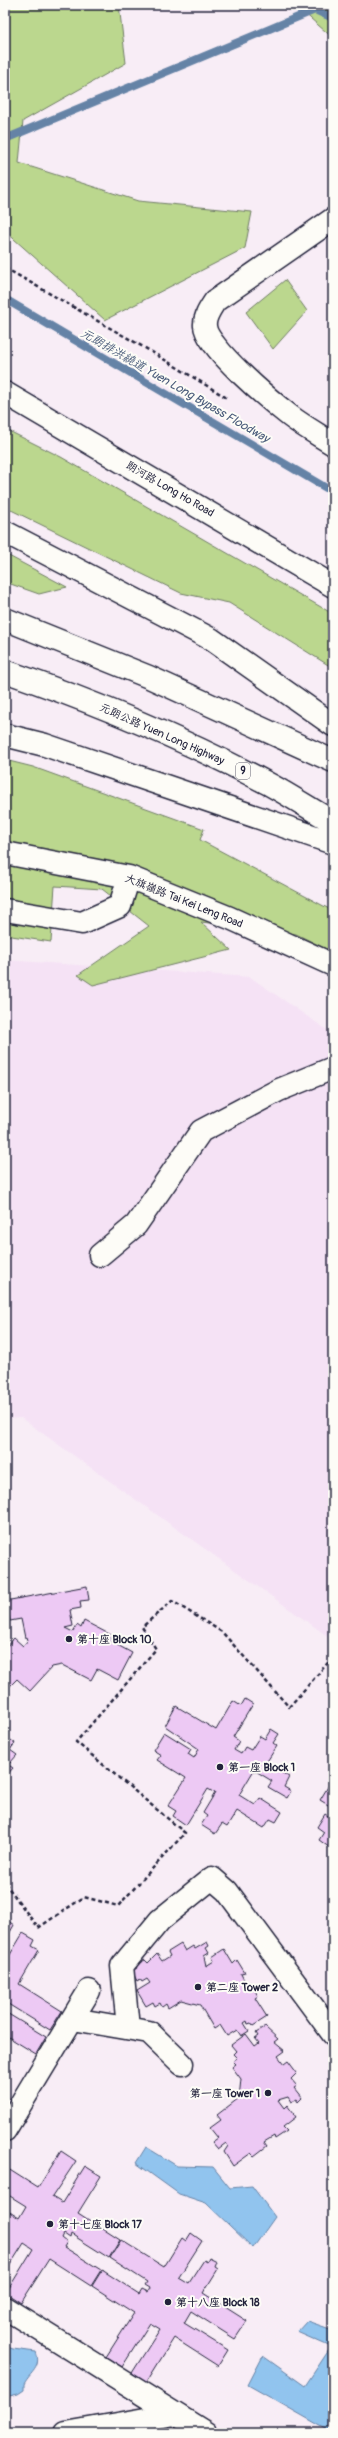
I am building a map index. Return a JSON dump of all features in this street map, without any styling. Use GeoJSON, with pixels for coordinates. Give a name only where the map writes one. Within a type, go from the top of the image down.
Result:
{"type":"FeatureCollection","features":[{"type":"Feature","properties":{"kind":"main road"},"geometry":{"type":"LineString","coordinates":[[333,219],[215,301],[207,314],[204,326],[207,335],[238,371],[290,416],[333,444]]}},
{"type":"Feature","properties":{"kind":"main road","name":"朗河路 Long Ho Road"},"geometry":{"type":"LineString","coordinates":[[5,393],[333,586]]}},
{"type":"Feature","properties":{"kind":"main road"},"geometry":{"type":"LineString","coordinates":[[5,532],[211,639],[333,725]]}},
{"type":"Feature","properties":{"kind":"main road"},"geometry":{"type":"LineString","coordinates":[[5,619],[156,680],[333,761]]}},
{"type":"Feature","properties":{"kind":"main road","name":"元朗公路 Yuen Long Highway"},"geometry":{"type":"LineString","coordinates":[[5,670],[109,710],[203,751],[266,782],[333,822]]}},
{"type":"Feature","properties":{"kind":"main road"},"geometry":{"type":"LineString","coordinates":[[5,735],[45,745],[333,843]]}},
{"type":"Feature","properties":{"kind":"main road","name":"大旗嶺路 Tai Kei Leng Road"},"geometry":{"type":"LineString","coordinates":[[5,853],[129,877],[230,918],[333,965]]}},
{"type":"Feature","properties":{"kind":"main road"},"geometry":{"type":"LineString","coordinates":[[5,910],[82,923],[120,906],[129,877]]}},
{"type":"Feature","properties":{"kind":"main road"},"geometry":{"type":"LineString","coordinates":[[100,1255],[136,1225],[201,1131],[278,1090],[333,1068]]}},
{"type":"Feature","properties":{"kind":"main road"},"geometry":{"type":"LineString","coordinates":[[128,2028],[122,1966],[160,1920],[212,1878],[227,1891],[333,2034]]}},
{"type":"Feature","properties":{"kind":"main road"},"geometry":{"type":"LineString","coordinates":[[5,2130],[89,1991]]}},
{"type":"Feature","properties":{"kind":"main road"},"geometry":{"type":"LineString","coordinates":[[72,2018],[150,2032],[182,2064]]}},
{"type":"Feature","properties":{"kind":"main road"},"geometry":{"type":"LineString","coordinates":[[5,2308],[206,2433]]}},
{"type":"Feature","properties":{"kind":"main road"},"geometry":{"type":"LineString","coordinates":[[66,2433],[175,2414]]}},
{"type":"Feature","properties":{"kind":"path"},"geometry":{"type":"LineString","coordinates":[[5,268],[152,352],[230,400]]}},
{"type":"Feature","properties":{"kind":"path"},"geometry":{"type":"LineString","coordinates":[[5,1883],[38,1928],[84,1897],[118,1906],[185,1833],[76,1742],[156,1649],[142,1627],[172,1601],[222,1632],[289,1707],[333,1657]]}},
{"type":"Feature","properties":{"kind":"shaded area"},"geometry":{"type":"Polygon","coordinates":[[[5,960],[250,977],[333,1034],[333,1640],[21,1418],[5,1419],[5,960]]]}},
{"type":"Feature","properties":{"kind":"green space"},"geometry":{"type":"Polygon","coordinates":[[[5,5],[119,5],[126,63],[23,121],[19,163],[138,201],[252,212],[245,248],[105,320],[5,231],[5,5]]]}},
{"type":"Feature","properties":{"kind":"green space"},"geometry":{"type":"Polygon","coordinates":[[[295,5],[333,5],[333,38],[295,5]]]}},
{"type":"Feature","properties":{"kind":"green space"},"geometry":{"type":"Polygon","coordinates":[[[285,280],[307,311],[273,349],[246,312],[285,280]]]}},
{"type":"Feature","properties":{"kind":"green space"},"geometry":{"type":"Polygon","coordinates":[[[5,429],[61,457],[333,614],[333,668],[229,603],[181,593],[5,507],[5,429]]]}},
{"type":"Feature","properties":{"kind":"green space"},"geometry":{"type":"Polygon","coordinates":[[[5,554],[67,587],[39,594],[5,582],[5,554]]]}},
{"type":"Feature","properties":{"kind":"green space"},"geometry":{"type":"Polygon","coordinates":[[[5,760],[33,767],[204,829],[200,840],[333,911],[333,952],[296,934],[201,922],[231,950],[93,985],[78,975],[149,926],[102,889],[55,886],[51,942],[5,935],[5,760]]]}},
{"type":"Feature","properties":{"kind":"water"},"geometry":{"type":"Polygon","coordinates":[[[146,2147],[177,2166],[213,2167],[230,2188],[252,2186],[275,2217],[253,2248],[206,2203],[179,2194],[136,2163],[146,2147]]]}},
{"type":"Feature","properties":{"kind":"water"},"geometry":{"type":"Polygon","coordinates":[[[307,2321],[333,2330],[333,2433],[248,2385],[263,2356],[305,2386],[331,2347],[297,2332],[307,2321]]]}},
{"type":"Feature","properties":{"kind":"water"},"geometry":{"type":"Polygon","coordinates":[[[5,2346],[13,2349],[36,2352],[38,2362],[24,2384],[24,2390],[18,2394],[5,2397],[5,2346]]]}},
{"type":"Feature","properties":{"kind":"building","name":"第十座 Block 10"},"geometry":{"type":"Polygon","coordinates":[[[87,1586],[89,1600],[80,1601],[81,1608],[70,1610],[73,1626],[65,1628],[73,1632],[77,1625],[81,1628],[84,1621],[113,1636],[110,1641],[132,1653],[118,1680],[97,1669],[91,1680],[62,1665],[52,1667],[30,1691],[17,1679],[5,1691],[5,1648],[14,1638],[23,1646],[28,1640],[27,1637],[25,1638],[21,1619],[10,1621],[8,1614],[5,1615],[5,1601],[87,1586]]]}},
{"type":"Feature","properties":{"kind":"building","name":"第一座 Block 1"},"geometry":{"type":"Polygon","coordinates":[[[245,1699],[253,1704],[233,1737],[239,1741],[234,1750],[241,1754],[245,1747],[251,1750],[260,1736],[265,1739],[271,1729],[279,1734],[273,1743],[277,1746],[266,1763],[289,1777],[284,1787],[291,1791],[287,1798],[268,1787],[272,1781],[254,1770],[239,1795],[255,1805],[260,1798],[282,1812],[276,1822],[270,1819],[264,1828],[237,1811],[227,1827],[222,1824],[215,1834],[201,1825],[207,1816],[203,1813],[215,1793],[208,1789],[186,1825],[173,1816],[176,1811],[168,1806],[186,1778],[157,1760],[161,1755],[153,1750],[164,1732],[191,1749],[188,1754],[194,1758],[199,1749],[165,1726],[176,1706],[216,1730],[233,1701],[241,1706],[245,1699]]]}},
{"type":"Feature","properties":{"kind":"building"},"geometry":{"type":"Polygon","coordinates":[[[5,1736],[15,1743],[10,1750],[17,1755],[10,1763],[8,1762],[7,1764],[13,1768],[5,1777],[5,1736]]]}},
{"type":"Feature","properties":{"kind":"building"},"geometry":{"type":"Polygon","coordinates":[[[332,1780],[333,1781],[333,1808],[320,1800],[332,1780]]]}},
{"type":"Feature","properties":{"kind":"building"},"geometry":{"type":"Polygon","coordinates":[[[325,1814],[333,1819],[333,1850],[319,1840],[324,1832],[317,1827],[325,1814]]]}},
{"type":"Feature","properties":{"kind":"building"},"geometry":{"type":"Polygon","coordinates":[[[5,1919],[14,1925],[5,1941],[5,1919]]]}},
{"type":"Feature","properties":{"kind":"building"},"geometry":{"type":"Polygon","coordinates":[[[23,1933],[35,1940],[32,1946],[39,1950],[19,1984],[62,2011],[50,2030],[8,2004],[5,2008],[5,1963],[23,1933]]]}},
{"type":"Feature","properties":{"kind":"building","name":"第二座 Tower 2"},"geometry":{"type":"Polygon","coordinates":[[[207,1942],[209,1946],[206,1948],[209,1953],[204,1956],[206,1966],[214,1961],[212,1957],[224,1949],[233,1964],[237,1960],[245,1973],[241,1974],[246,1984],[250,1982],[258,1996],[255,1998],[267,2017],[253,2026],[251,2023],[248,2024],[247,2021],[244,2023],[249,2031],[241,2036],[237,2030],[227,2036],[220,2025],[214,2029],[200,2005],[181,2000],[168,2008],[166,2004],[162,2007],[160,2003],[155,2006],[153,2002],[146,2006],[137,1991],[150,1983],[147,1979],[142,1982],[140,1979],[137,1981],[132,1971],[137,1968],[135,1965],[145,1960],[148,1963],[157,1954],[162,1961],[170,1956],[168,1952],[181,1944],[185,1951],[193,1946],[195,1949],[207,1942]]]}},
{"type":"Feature","properties":{"kind":"building"},"geometry":{"type":"Polygon","coordinates":[[[5,2012],[46,2037],[36,2054],[5,2035],[5,2012]]]}},
{"type":"Feature","properties":{"kind":"building","name":"第一座 Tower 1"},"geometry":{"type":"Polygon","coordinates":[[[265,2027],[278,2039],[274,2042],[285,2051],[278,2056],[284,2064],[288,2061],[297,2073],[291,2079],[297,2086],[294,2088],[302,2098],[298,2102],[296,2099],[291,2102],[288,2097],[278,2100],[284,2108],[287,2105],[296,2117],[283,2127],[287,2131],[275,2139],[274,2136],[264,2142],[267,2146],[254,2156],[251,2153],[233,2166],[224,2152],[228,2146],[226,2143],[218,2149],[212,2142],[218,2138],[210,2128],[221,2120],[217,2115],[239,2098],[241,2079],[232,2067],[236,2064],[233,2061],[237,2058],[233,2054],[236,2051],[231,2045],[246,2034],[255,2046],[259,2043],[255,2038],[258,2036],[256,2033],[265,2027]]]}},
{"type":"Feature","properties":{"kind":"building","name":"第十七座 Block 17"},"geometry":{"type":"Polygon","coordinates":[[[61,2151],[76,2161],[52,2197],[62,2203],[85,2166],[101,2176],[78,2213],[120,2240],[109,2258],[71,2234],[70,2238],[64,2234],[62,2238],[67,2242],[64,2247],[101,2270],[91,2286],[49,2259],[21,2303],[6,2293],[33,2249],[24,2243],[5,2273],[5,2240],[9,2234],[5,2231],[5,2209],[19,2218],[26,2206],[5,2193],[5,2167],[38,2188],[61,2151]]]}},
{"type":"Feature","properties":{"kind":"building","name":"第十八座 Block 18"},"geometry":{"type":"Polygon","coordinates":[[[191,2233],[202,2241],[179,2277],[189,2283],[204,2260],[207,2262],[209,2258],[217,2262],[215,2267],[218,2269],[203,2293],[247,2321],[235,2339],[191,2311],[184,2323],[228,2350],[218,2366],[174,2338],[146,2383],[132,2373],[160,2329],[150,2323],[122,2367],[106,2357],[134,2313],[92,2286],[102,2270],[139,2294],[142,2289],[148,2292],[150,2288],[145,2285],[147,2282],[110,2258],[121,2240],[164,2267],[182,2238],[186,2241],[191,2233]]]}},
{"type":"Feature","properties":{"kind":"waterway"},"geometry":{"type":"LineString","coordinates":[[5,139],[315,10],[333,18]]}},
{"type":"Feature","properties":{"kind":"waterway","name":"元朗排洪繞道 Yuen Long Bypass Floodway"},"geometry":{"type":"LineString","coordinates":[[5,299],[333,492]]}},
{"type":"Feature","properties":{"kind":"place","name":"第十座 Block 10"},"geometry":{"type":"Point","coordinates":[69,1639]}},
{"type":"Feature","properties":{"kind":"place","name":"第一座 Block 1"},"geometry":{"type":"Point","coordinates":[220,1767]}},
{"type":"Feature","properties":{"kind":"place","name":"第二座 Tower 2"},"geometry":{"type":"Point","coordinates":[198,1987]}},
{"type":"Feature","properties":{"kind":"place","name":"第一座 Tower 1"},"geometry":{"type":"Point","coordinates":[268,2093]}},
{"type":"Feature","properties":{"kind":"place","name":"第十七座 Block 17"},"geometry":{"type":"Point","coordinates":[50,2224]}},
{"type":"Feature","properties":{"kind":"place","name":"第十八座 Block 18"},"geometry":{"type":"Point","coordinates":[168,2302]}}]}
